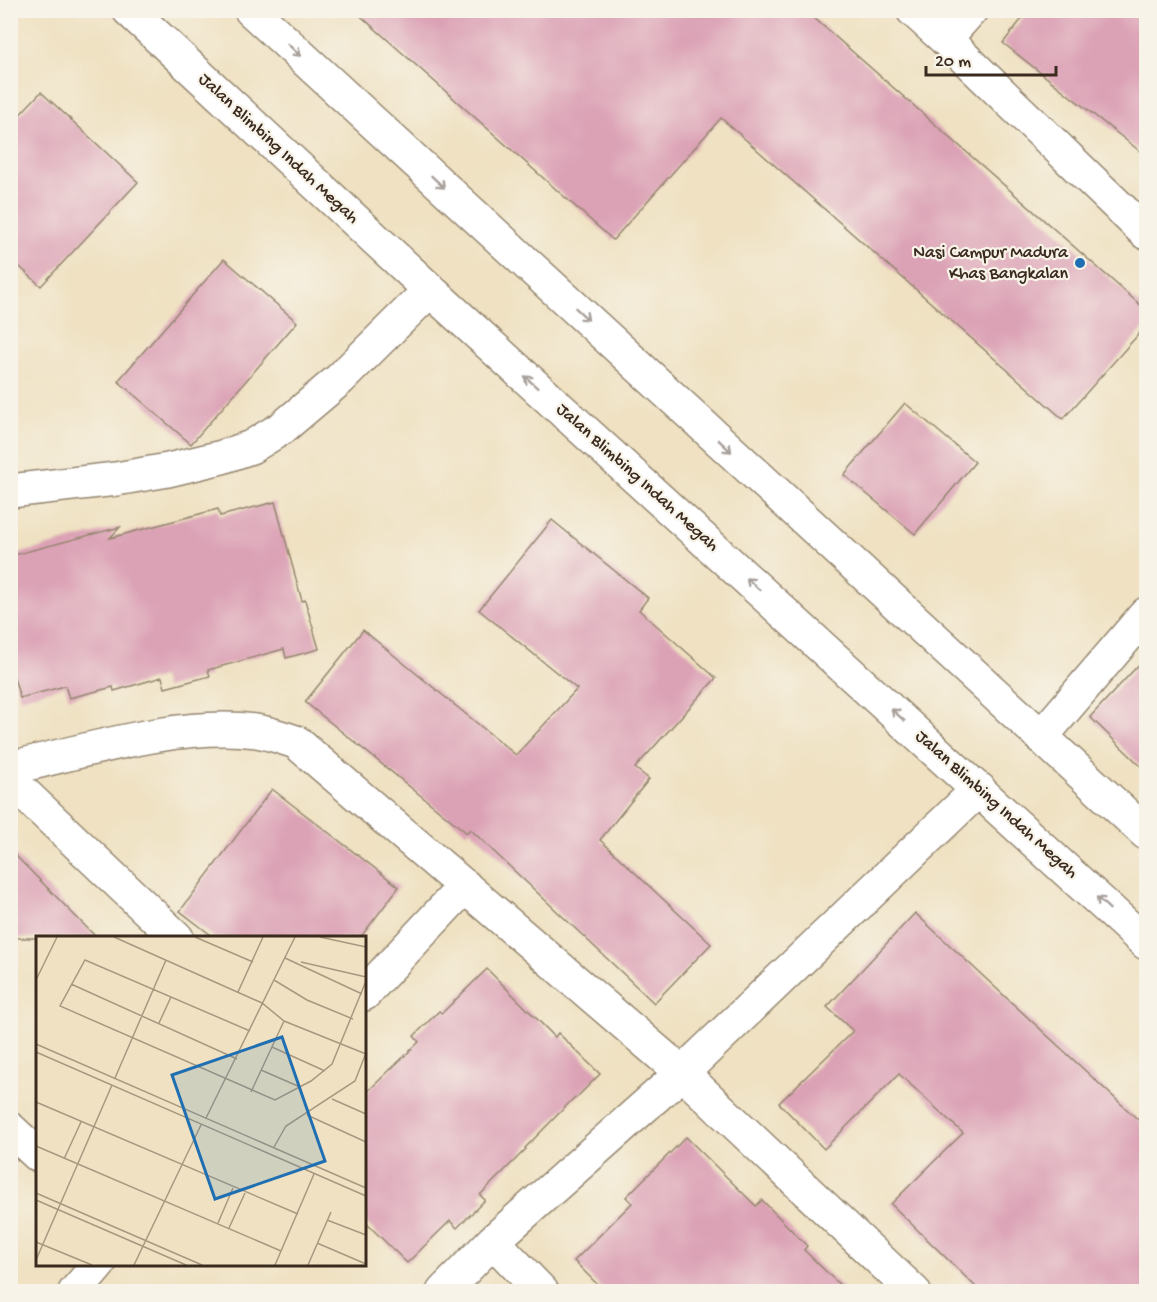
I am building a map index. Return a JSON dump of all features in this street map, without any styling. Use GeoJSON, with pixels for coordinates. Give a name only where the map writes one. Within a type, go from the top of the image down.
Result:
{"type":"FeatureCollection","features":[{"type":"Feature","properties":{"kind":"street","name":"Jalan Blimbing Indah Megah"},"geometry":{"type":"LineString","coordinates":[[129,10],[430,290],[1146,943]]}},
{"type":"Feature","properties":{"kind":"street"},"geometry":{"type":"LineString","coordinates":[[251,10],[1146,833]]}},
{"type":"Feature","properties":{"kind":"street"},"geometry":{"type":"LineString","coordinates":[[913,10],[1146,233]]}},
{"type":"Feature","properties":{"kind":"street"},"geometry":{"type":"LineString","coordinates":[[945,39],[971,10]]}},
{"type":"Feature","properties":{"kind":"street"},"geometry":{"type":"LineString","coordinates":[[12,489],[116,479],[158,472],[222,457],[251,447],[282,428],[340,379],[430,290]]}},
{"type":"Feature","properties":{"kind":"street"},"geometry":{"type":"LineString","coordinates":[[1041,736],[1146,614]]}},
{"type":"Feature","properties":{"kind":"street"},"geometry":{"type":"LineString","coordinates":[[10,768],[139,739],[210,730],[257,731],[296,742],[682,1073],[914,1292]]}},
{"type":"Feature","properties":{"kind":"street"},"geometry":{"type":"LineString","coordinates":[[10,780],[175,936]]}},
{"type":"Feature","properties":{"kind":"street"},"geometry":{"type":"LineString","coordinates":[[443,1292],[493,1241],[682,1073],[979,789]]}},
{"type":"Feature","properties":{"kind":"street"},"geometry":{"type":"LineString","coordinates":[[366,992],[465,886]]}},
{"type":"Feature","properties":{"kind":"street"},"geometry":{"type":"LineString","coordinates":[[10,1129],[36,1153]]}},
{"type":"Feature","properties":{"kind":"street"},"geometry":{"type":"LineString","coordinates":[[493,1241],[542,1292]]}},
{"type":"Feature","properties":{"kind":"street"},"geometry":{"type":"LineString","coordinates":[[75,1292],[97,1266]]}},
{"type":"Feature","properties":{"kind":"building"},"geometry":{"type":"Polygon","coordinates":[[[354,10],[805,10],[1146,310],[1146,326],[1063,419],[721,118],[613,240],[354,10]]]}},
{"type":"Feature","properties":{"kind":"building"},"geometry":{"type":"Polygon","coordinates":[[[1029,10],[1146,10],[1146,156],[1003,43],[1029,10]]]}},
{"type":"Feature","properties":{"kind":"building"},"geometry":{"type":"Polygon","coordinates":[[[41,92],[138,182],[41,286],[10,258],[10,125],[41,92]]]}},
{"type":"Feature","properties":{"kind":"building"},"geometry":{"type":"Polygon","coordinates":[[[224,259],[297,322],[191,444],[118,381],[224,259]]]}},
{"type":"Feature","properties":{"kind":"building"},"geometry":{"type":"Polygon","coordinates":[[[905,403],[975,462],[915,534],[844,475],[905,403]]]}},
{"type":"Feature","properties":{"kind":"building"},"geometry":{"type":"Polygon","coordinates":[[[275,502],[302,601],[305,600],[319,649],[286,658],[284,649],[208,670],[210,676],[165,688],[162,677],[114,691],[113,687],[69,698],[65,686],[20,698],[10,664],[10,556],[120,527],[110,538],[218,509],[220,516],[275,502]]]}},
{"type":"Feature","properties":{"kind":"building"},"geometry":{"type":"Polygon","coordinates":[[[552,520],[648,598],[639,610],[716,678],[635,768],[649,779],[600,840],[711,944],[654,1003],[470,829],[467,833],[305,702],[363,630],[516,755],[577,689],[479,610],[552,520]]]}},
{"type":"Feature","properties":{"kind":"building"},"geometry":{"type":"Polygon","coordinates":[[[1146,657],[1146,771],[1090,717],[1146,657]]]}},
{"type":"Feature","properties":{"kind":"building"},"geometry":{"type":"Polygon","coordinates":[[[272,789],[399,887],[362,936],[212,936],[180,911],[272,789]]]}},
{"type":"Feature","properties":{"kind":"building"},"geometry":{"type":"Polygon","coordinates":[[[10,850],[95,936],[10,938],[10,850]]]}},
{"type":"Feature","properties":{"kind":"building"},"geometry":{"type":"Polygon","coordinates":[[[915,913],[1146,1127],[1146,1292],[981,1292],[891,1204],[963,1133],[899,1074],[824,1149],[779,1103],[853,1031],[827,1007],[915,913]]]}},
{"type":"Feature","properties":{"kind":"building"},"geometry":{"type":"Polygon","coordinates":[[[487,969],[555,1037],[558,1033],[600,1074],[480,1195],[485,1200],[457,1228],[450,1221],[407,1263],[366,1223],[366,1093],[419,1042],[414,1036],[439,1011],[442,1013],[487,969]]]}},
{"type":"Feature","properties":{"kind":"building"},"geometry":{"type":"Polygon","coordinates":[[[686,1137],[756,1206],[762,1200],[807,1246],[804,1250],[847,1292],[605,1292],[574,1261],[632,1203],[626,1197],[686,1137]]]}},
{"type":"Feature","properties":{"kind":"place","name":"Nasi Campur Madura Khas Bangkalan"},"geometry":{"type":"Point","coordinates":[1080,263]}}]}
